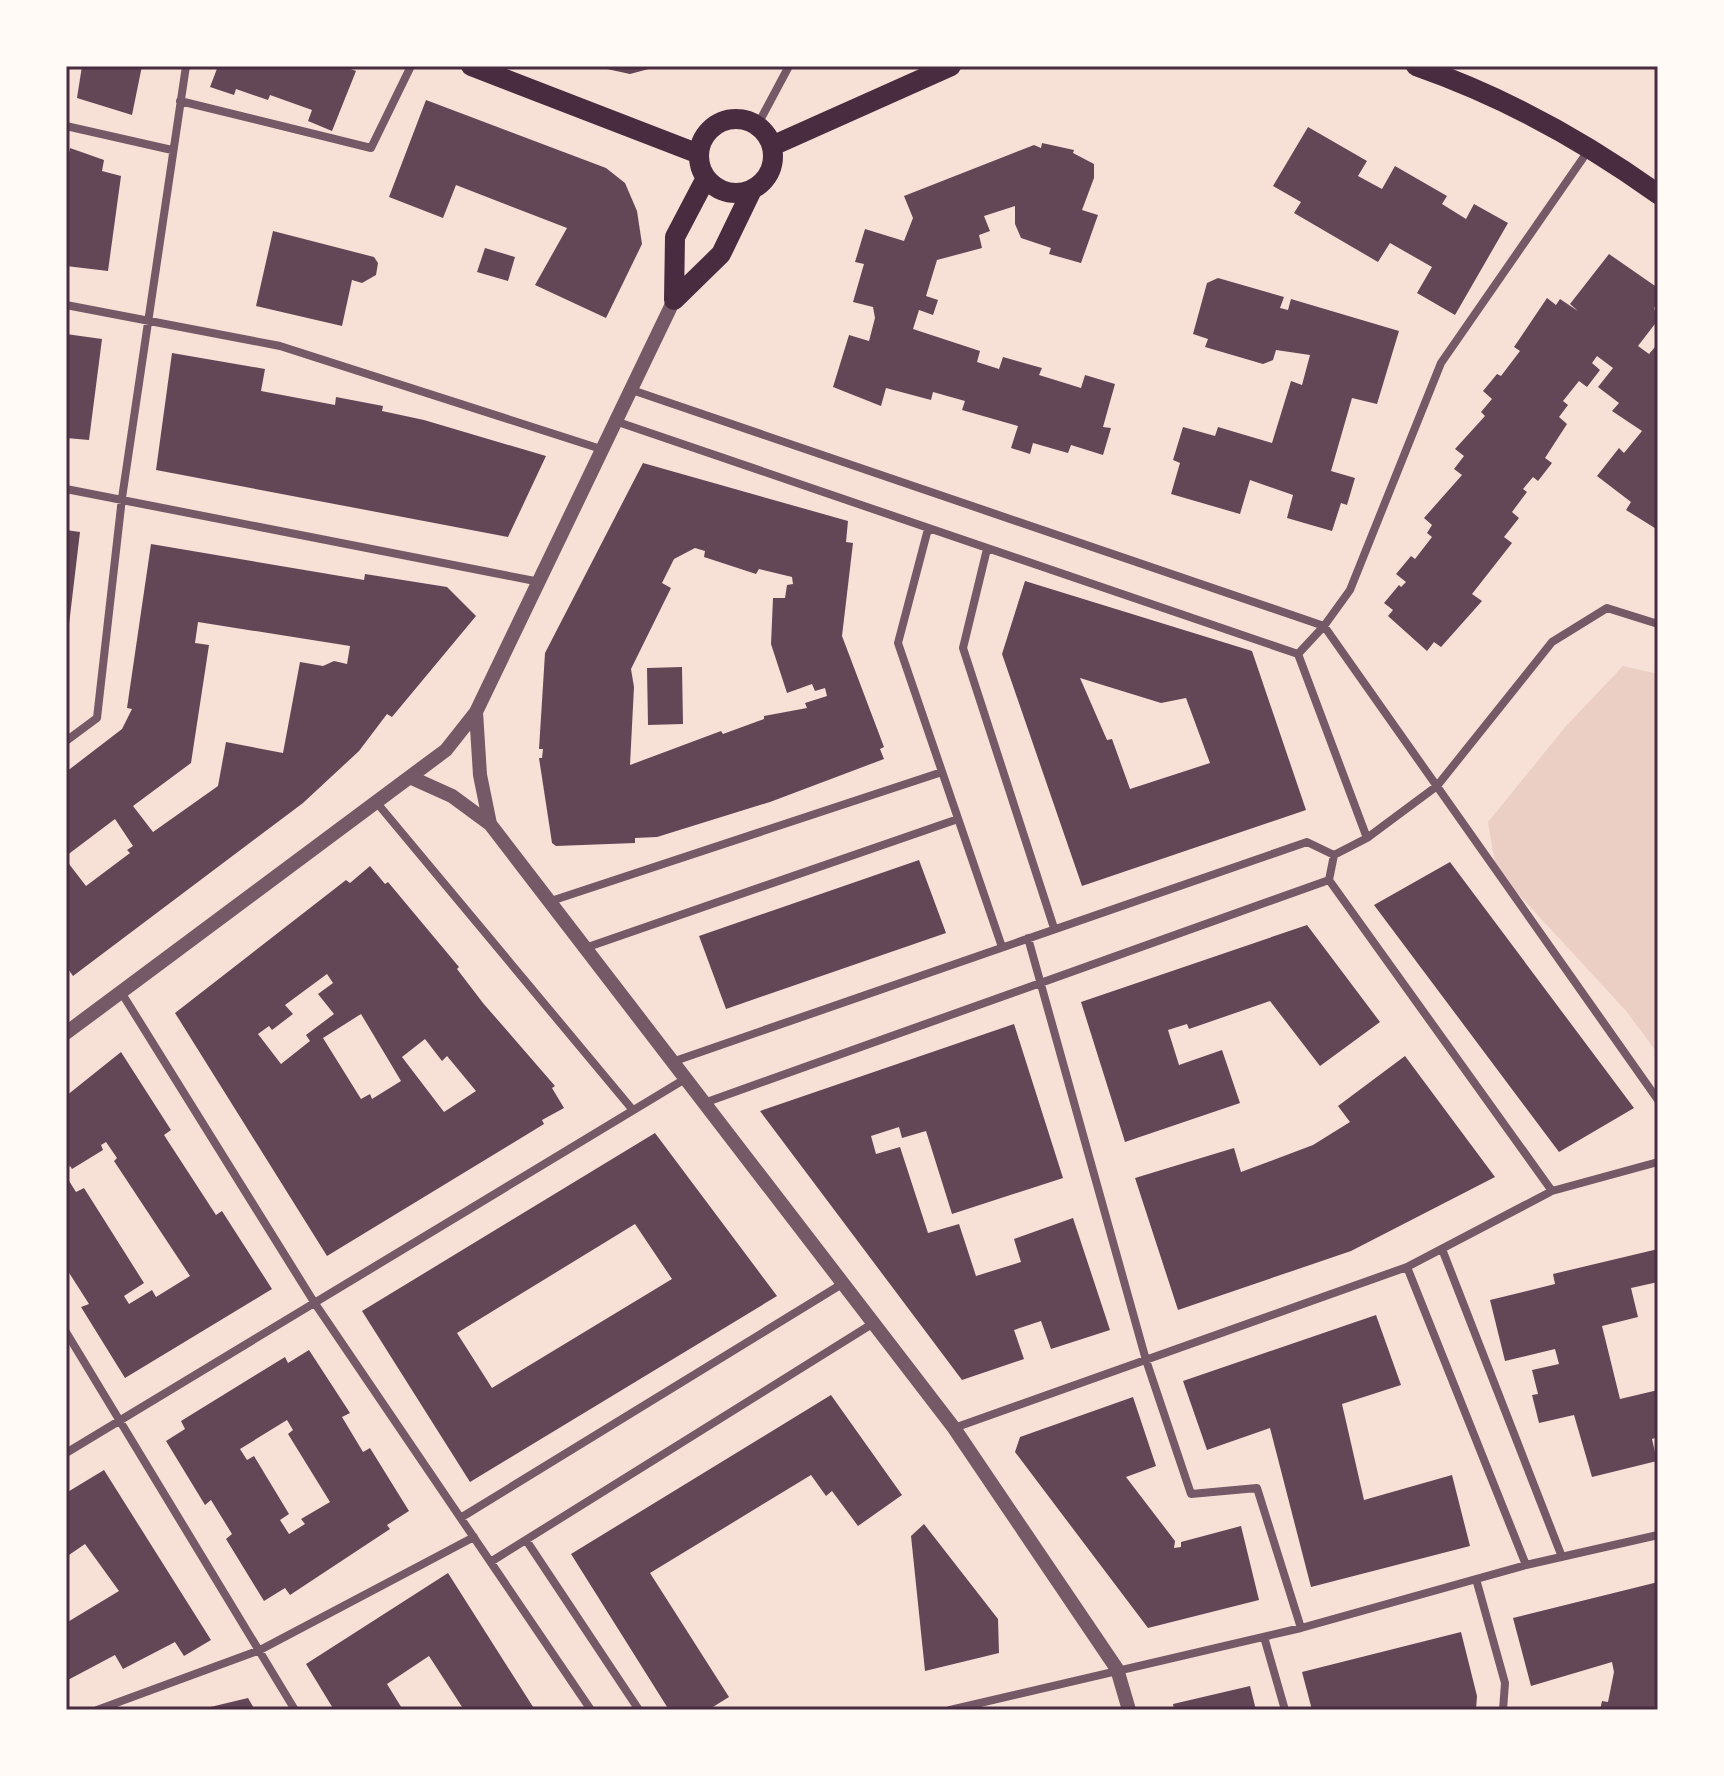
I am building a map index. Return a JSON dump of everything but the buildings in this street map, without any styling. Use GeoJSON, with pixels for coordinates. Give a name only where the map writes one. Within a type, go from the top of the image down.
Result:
{"type":"FeatureCollection","features":[{"type":"Feature","properties":{"kind":"main road"},"geometry":{"type":"LineString","coordinates":[[471,66],[699,154]]}},
{"type":"Feature","properties":{"kind":"main road"},"geometry":{"type":"LineString","coordinates":[[772,146],[951,66]]}},
{"type":"Feature","properties":{"kind":"main road"},"geometry":{"type":"LineString","coordinates":[[1416,66],[1456,80],[1590,147],[1658,194]]}},
{"type":"Feature","properties":{"kind":"main road"},"geometry":{"type":"LineString","coordinates":[[674,300],[721,254],[752,190],[770,172],[772,146],[757,126],[737,120],[716,126],[702,143],[699,154],[706,178],[727,192],[752,190]]}},
{"type":"Feature","properties":{"kind":"main road"},"geometry":{"type":"LineString","coordinates":[[674,300],[675,237],[706,178]]}},
{"type":"Feature","properties":{"kind":"street"},"geometry":{"type":"LineString","coordinates":[[66,741],[97,718],[122,498],[186,66]]}},
{"type":"Feature","properties":{"kind":"street"},"geometry":{"type":"LineString","coordinates":[[180,101],[371,148],[411,66]]}},
{"type":"Feature","properties":{"kind":"street"},"geometry":{"type":"LineString","coordinates":[[757,126],[789,66]]}},
{"type":"Feature","properties":{"kind":"street"},"geometry":{"type":"LineString","coordinates":[[66,126],[172,150]]}},
{"type":"Feature","properties":{"kind":"street"},"geometry":{"type":"LineString","coordinates":[[1298,654],[1324,626],[1350,590],[1441,363],[1590,147]]}},
{"type":"Feature","properties":{"kind":"street"},"geometry":{"type":"LineString","coordinates":[[66,1033],[446,750],[476,712],[674,300]]}},
{"type":"Feature","properties":{"kind":"street"},"geometry":{"type":"LineString","coordinates":[[66,305],[148,318],[280,346],[601,449]]}},
{"type":"Feature","properties":{"kind":"street"},"geometry":{"type":"LineString","coordinates":[[629,389],[1324,626],[1658,1100]]}},
{"type":"Feature","properties":{"kind":"street"},"geometry":{"type":"LineString","coordinates":[[614,420],[1298,654]]}},
{"type":"Feature","properties":{"kind":"street"},"geometry":{"type":"LineString","coordinates":[[66,489],[541,582]]}},
{"type":"Feature","properties":{"kind":"street"},"geometry":{"type":"LineString","coordinates":[[928,529],[898,643],[1002,947]]}},
{"type":"Feature","properties":{"kind":"street"},"geometry":{"type":"LineString","coordinates":[[987,549],[963,648],[1054,928]]}},
{"type":"Feature","properties":{"kind":"street"},"geometry":{"type":"LineString","coordinates":[[1334,855],[1367,838],[1437,786],[1552,642],[1607,608],[1658,624]]}},
{"type":"Feature","properties":{"kind":"street"},"geometry":{"type":"LineString","coordinates":[[1298,654],[1367,838]]}},
{"type":"Feature","properties":{"kind":"street"},"geometry":{"type":"LineString","coordinates":[[476,712],[480,775],[490,824]]}},
{"type":"Feature","properties":{"kind":"street"},"geometry":{"type":"LineString","coordinates":[[548,902],[942,772]]}},
{"type":"Feature","properties":{"kind":"street"},"geometry":{"type":"LineString","coordinates":[[412,778],[452,796],[490,824],[954,1428],[1117,1669],[1129,1710]]}},
{"type":"Feature","properties":{"kind":"street"},"geometry":{"type":"LineString","coordinates":[[377,803],[632,1109]]}},
{"type":"Feature","properties":{"kind":"street"},"geometry":{"type":"LineString","coordinates":[[585,948],[958,819]]}},
{"type":"Feature","properties":{"kind":"street"},"geometry":{"type":"LineString","coordinates":[[672,1062],[1307,842],[1334,855]]}},
{"type":"Feature","properties":{"kind":"street"},"geometry":{"type":"LineString","coordinates":[[1334,855],[1329,880],[1552,1191]]}},
{"type":"Feature","properties":{"kind":"street"},"geometry":{"type":"LineString","coordinates":[[703,1103],[1329,880]]}},
{"type":"Feature","properties":{"kind":"street"},"geometry":{"type":"LineString","coordinates":[[1028,938],[1146,1360],[1191,1494],[1257,1488],[1301,1628]]}},
{"type":"Feature","properties":{"kind":"street"},"geometry":{"type":"LineString","coordinates":[[121,992],[314,1302],[591,1710]]}},
{"type":"Feature","properties":{"kind":"street"},"geometry":{"type":"LineString","coordinates":[[66,1453],[685,1079]]}},
{"type":"Feature","properties":{"kind":"street"},"geometry":{"type":"LineString","coordinates":[[954,1428],[1407,1267],[1552,1191],[1658,1162]]}},
{"type":"Feature","properties":{"kind":"street"},"geometry":{"type":"LineString","coordinates":[[1442,1249],[1562,1557]]}},
{"type":"Feature","properties":{"kind":"street"},"geometry":{"type":"LineString","coordinates":[[1407,1267],[1526,1565]]}},
{"type":"Feature","properties":{"kind":"street"},"geometry":{"type":"LineString","coordinates":[[462,1517],[842,1284]]}},
{"type":"Feature","properties":{"kind":"street"},"geometry":{"type":"LineString","coordinates":[[492,1561],[872,1324]]}},
{"type":"Feature","properties":{"kind":"street"},"geometry":{"type":"LineString","coordinates":[[66,1332],[295,1710]]}},
{"type":"Feature","properties":{"kind":"street"},"geometry":{"type":"LineString","coordinates":[[950,1710],[1301,1628],[1526,1565],[1658,1535]]}},
{"type":"Feature","properties":{"kind":"street"},"geometry":{"type":"LineString","coordinates":[[97,1710],[260,1650],[474,1537]]}},
{"type":"Feature","properties":{"kind":"street"},"geometry":{"type":"LineString","coordinates":[[526,1540],[639,1710]]}},
{"type":"Feature","properties":{"kind":"street"},"geometry":{"type":"LineString","coordinates":[[1476,1579],[1505,1683],[1503,1710]]}},
{"type":"Feature","properties":{"kind":"street"},"geometry":{"type":"LineString","coordinates":[[1264,1637],[1285,1710]]}},
{"type":"Feature","properties":{"kind":"shaded area"},"geometry":{"type":"Polygon","coordinates":[[[1623,666],[1658,674],[1658,1054],[1627,1012],[1496,870],[1488,822],[1566,726],[1623,666]]]}}]}
